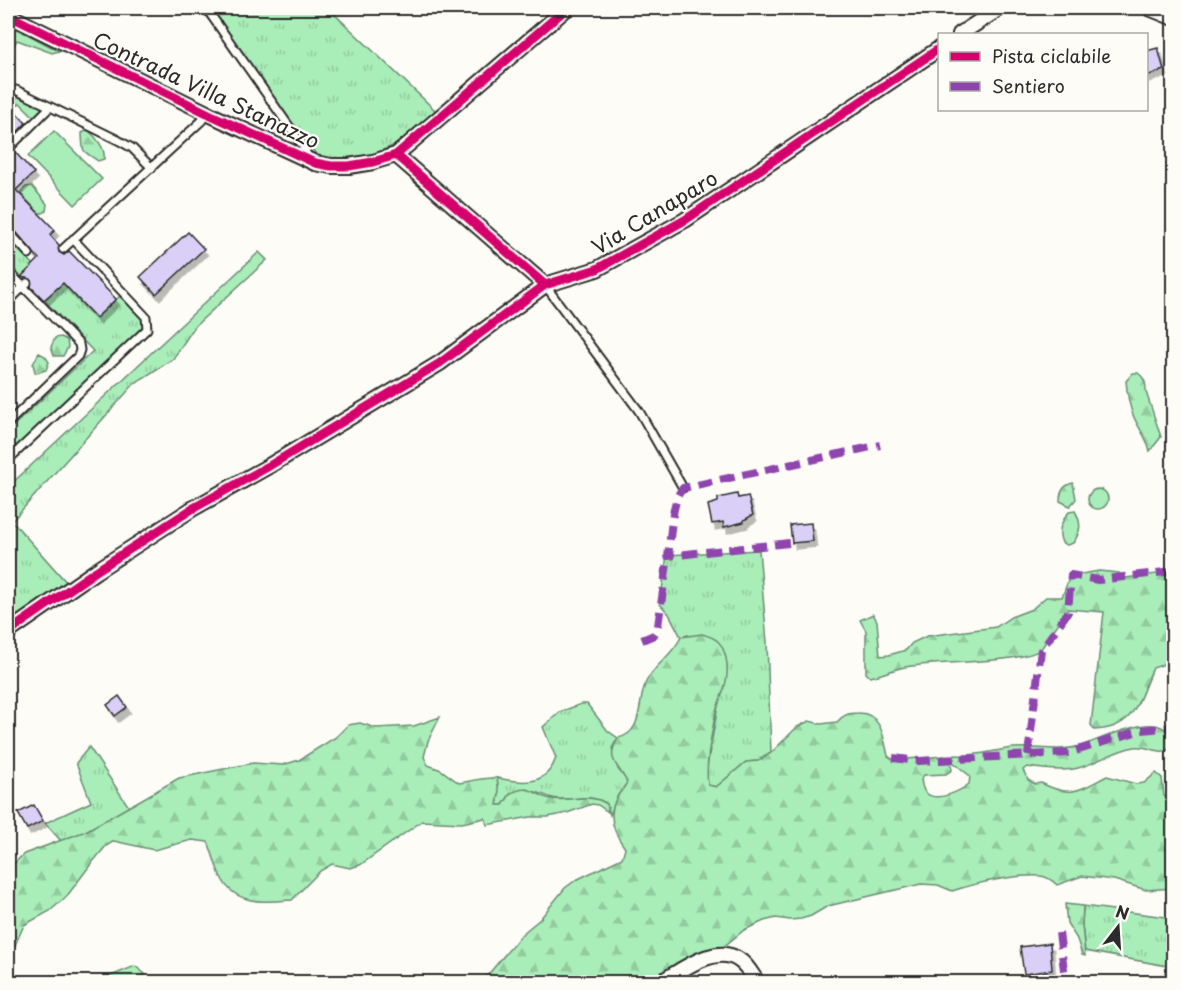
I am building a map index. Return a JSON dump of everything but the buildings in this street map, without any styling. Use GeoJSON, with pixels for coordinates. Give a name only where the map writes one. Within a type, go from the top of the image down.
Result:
{"type":"FeatureCollection","features":[{"type":"Feature","properties":{"kind":"street"},"geometry":{"type":"LineString","coordinates":[[545,285],[396,155],[567,8]]}},
{"type":"Feature","properties":{"kind":"street"},"geometry":{"type":"LineString","coordinates":[[962,33],[1000,8]]}},
{"type":"Feature","properties":{"kind":"street"},"geometry":{"type":"LineString","coordinates":[[1153,8],[1173,18]]}},
{"type":"Feature","properties":{"kind":"street","name":"Contrada Villa Stanazzo"},"geometry":{"type":"LineString","coordinates":[[8,15],[308,160],[331,166],[349,166],[396,155]]}},
{"type":"Feature","properties":{"kind":"street","name":"Via Canaparo"},"geometry":{"type":"LineString","coordinates":[[8,632],[96,571],[192,509],[269,466],[440,363],[545,285],[597,269],[685,220],[938,49]]}},
{"type":"Feature","properties":{"kind":"street"},"geometry":{"type":"LineString","coordinates":[[661,982],[702,960],[721,955],[740,960],[757,982]]}},
{"type":"Feature","properties":{"kind":"lane"},"geometry":{"type":"LineString","coordinates":[[206,8],[305,149],[308,160]]}},
{"type":"Feature","properties":{"kind":"lane"},"geometry":{"type":"LineString","coordinates":[[8,90],[15,90],[118,140],[132,148],[152,168]]}},
{"type":"Feature","properties":{"kind":"lane"},"geometry":{"type":"LineString","coordinates":[[8,149],[50,106]]}},
{"type":"Feature","properties":{"kind":"lane"},"geometry":{"type":"LineString","coordinates":[[63,249],[209,114]]}},
{"type":"Feature","properties":{"kind":"lane"},"geometry":{"type":"LineString","coordinates":[[8,231],[29,254]]}},
{"type":"Feature","properties":{"kind":"lane"},"geometry":{"type":"LineString","coordinates":[[8,460],[147,328],[146,317],[73,239]]}},
{"type":"Feature","properties":{"kind":"lane"},"geometry":{"type":"LineString","coordinates":[[8,271],[25,285],[79,344],[80,350],[78,356],[8,423]]}},
{"type":"Feature","properties":{"kind":"lane"},"geometry":{"type":"LineString","coordinates":[[8,302],[25,285]]}},
{"type":"Feature","properties":{"kind":"lane"},"geometry":{"type":"LineString","coordinates":[[545,285],[639,411],[683,488]]}},
{"type":"Feature","properties":{"kind":"green space"},"geometry":{"type":"Polygon","coordinates":[[[209,8],[328,8],[436,111],[397,144],[371,155],[333,159],[319,158],[288,119],[209,8]]]}},
{"type":"Feature","properties":{"kind":"green space"},"geometry":{"type":"Polygon","coordinates":[[[14,27],[59,51],[52,53],[17,40],[8,55],[8,33],[14,27]]]}},
{"type":"Feature","properties":{"kind":"green space"},"geometry":{"type":"Polygon","coordinates":[[[11,94],[39,105],[43,112],[36,117],[20,103],[8,112],[8,95],[11,94]]]}},
{"type":"Feature","properties":{"kind":"green space"},"geometry":{"type":"Polygon","coordinates":[[[88,130],[102,147],[104,159],[98,161],[84,151],[82,133],[88,130]]]}},
{"type":"Feature","properties":{"kind":"green space"},"geometry":{"type":"Polygon","coordinates":[[[54,131],[102,179],[75,205],[28,156],[54,131]]]}},
{"type":"Feature","properties":{"kind":"green space"},"geometry":{"type":"Polygon","coordinates":[[[32,186],[47,204],[46,211],[43,213],[39,213],[20,193],[26,187],[32,186]]]}},
{"type":"Feature","properties":{"kind":"green space"},"geometry":{"type":"Polygon","coordinates":[[[8,237],[34,265],[21,277],[8,262],[8,237]]]}},
{"type":"Feature","properties":{"kind":"green space"},"geometry":{"type":"Polygon","coordinates":[[[259,252],[267,260],[195,326],[173,359],[135,383],[12,521],[67,583],[8,626],[8,487],[259,252]]]}},
{"type":"Feature","properties":{"kind":"green space"},"geometry":{"type":"Polygon","coordinates":[[[63,283],[96,318],[120,296],[144,321],[144,326],[8,455],[8,431],[93,351],[44,300],[63,283]]]}},
{"type":"Feature","properties":{"kind":"green space"},"geometry":{"type":"Polygon","coordinates":[[[61,337],[67,340],[68,347],[63,356],[54,356],[51,347],[55,338],[61,337]]]}},
{"type":"Feature","properties":{"kind":"green space"},"geometry":{"type":"Polygon","coordinates":[[[39,353],[49,362],[46,370],[37,373],[33,364],[39,353]]]}},
{"type":"Feature","properties":{"kind":"green space"},"geometry":{"type":"Polygon","coordinates":[[[1133,373],[1138,373],[1145,381],[1146,392],[1161,437],[1150,451],[1129,403],[1126,381],[1133,373]]]}},
{"type":"Feature","properties":{"kind":"green space"},"geometry":{"type":"Polygon","coordinates":[[[1073,483],[1076,499],[1070,506],[1060,501],[1060,498],[1064,487],[1073,483]]]}},
{"type":"Feature","properties":{"kind":"green space"},"geometry":{"type":"Polygon","coordinates":[[[1098,489],[1105,492],[1108,499],[1105,506],[1098,509],[1091,506],[1088,499],[1091,492],[1098,489]]]}},
{"type":"Feature","properties":{"kind":"green space"},"geometry":{"type":"Polygon","coordinates":[[[1075,511],[1080,523],[1079,531],[1073,543],[1067,545],[1062,543],[1061,527],[1069,512],[1075,511]]]}},
{"type":"Feature","properties":{"kind":"green space"},"geometry":{"type":"Polygon","coordinates":[[[759,550],[767,642],[771,753],[758,761],[746,762],[716,787],[708,785],[706,772],[718,706],[688,635],[681,637],[669,614],[660,604],[667,555],[759,550]]]}},
{"type":"Feature","properties":{"kind":"green space"},"geometry":{"type":"Polygon","coordinates":[[[1099,571],[1119,573],[1125,578],[1173,572],[1173,661],[1153,668],[1134,710],[1120,724],[1094,730],[1091,725],[1104,612],[1068,609],[1041,649],[1031,654],[997,660],[918,665],[870,677],[866,673],[866,631],[860,620],[873,614],[877,621],[880,656],[889,655],[906,650],[912,643],[927,636],[996,627],[1011,617],[1032,609],[1046,597],[1062,597],[1070,576],[1099,571]]]}},
{"type":"Feature","properties":{"kind":"green space"},"geometry":{"type":"Polygon","coordinates":[[[702,634],[712,637],[721,644],[727,666],[726,681],[715,716],[708,760],[708,785],[716,787],[746,762],[758,761],[771,753],[797,727],[809,721],[821,724],[837,722],[851,713],[866,714],[877,721],[883,734],[888,756],[894,760],[944,756],[952,770],[946,774],[924,775],[921,779],[925,792],[936,797],[954,793],[969,784],[970,776],[953,762],[955,755],[1014,748],[1066,749],[1137,726],[1162,727],[1168,732],[1173,742],[1173,746],[1164,751],[1135,747],[1073,769],[1053,770],[1027,767],[1023,770],[1028,780],[1035,784],[1041,783],[1051,788],[1067,791],[1081,789],[1107,776],[1136,784],[1144,783],[1156,773],[1162,778],[1164,796],[1173,801],[1173,888],[1146,890],[1114,880],[1082,876],[1057,885],[1043,876],[1020,876],[984,882],[952,891],[938,885],[921,884],[828,906],[801,919],[776,918],[764,921],[744,930],[717,952],[656,982],[482,982],[565,888],[576,880],[622,858],[625,848],[614,828],[612,815],[615,801],[627,782],[614,762],[614,745],[618,738],[632,730],[636,723],[643,690],[654,670],[681,637],[702,634]]]}},
{"type":"Feature","properties":{"kind":"green space"},"geometry":{"type":"Polygon","coordinates":[[[587,704],[608,731],[618,738],[612,748],[618,769],[628,782],[618,795],[610,815],[607,804],[595,799],[556,799],[533,791],[511,793],[503,805],[497,805],[499,794],[497,778],[532,781],[546,774],[552,767],[556,758],[543,727],[560,712],[587,704]]]}},
{"type":"Feature","properties":{"kind":"green space"},"geometry":{"type":"Polygon","coordinates":[[[440,717],[428,741],[424,757],[428,765],[441,770],[459,783],[497,778],[499,794],[497,805],[503,805],[511,793],[525,789],[547,798],[600,800],[607,804],[608,812],[592,804],[548,817],[530,817],[487,825],[485,818],[462,823],[422,821],[360,865],[350,868],[332,864],[320,871],[292,900],[282,901],[252,900],[234,893],[221,877],[208,842],[192,840],[154,850],[114,841],[106,846],[67,896],[50,911],[24,925],[8,961],[8,869],[24,854],[86,831],[179,778],[253,763],[283,765],[299,760],[336,737],[348,725],[360,723],[376,728],[414,726],[440,717]]]}},
{"type":"Feature","properties":{"kind":"green space"},"geometry":{"type":"Polygon","coordinates":[[[89,747],[129,807],[62,842],[45,823],[91,802],[76,763],[89,747]]]}},
{"type":"Feature","properties":{"kind":"green space"},"geometry":{"type":"Polygon","coordinates":[[[1065,904],[1083,906],[1085,956],[1082,955],[1077,939],[1067,923],[1065,904]]]}},
{"type":"Feature","properties":{"kind":"green space"},"geometry":{"type":"Polygon","coordinates":[[[1083,906],[1173,918],[1173,967],[1085,951],[1082,925],[1083,906]]]}},
{"type":"Feature","properties":{"kind":"green space"},"geometry":{"type":"Polygon","coordinates":[[[135,966],[145,974],[139,982],[87,982],[101,980],[135,966]]]}},
{"type":"Feature","properties":{"kind":"marked path"},"geometry":{"type":"LineString","coordinates":[[789,543],[668,556],[674,510],[683,488],[880,445]]}},
{"type":"Feature","properties":{"kind":"marked path"},"geometry":{"type":"LineString","coordinates":[[642,640],[654,635],[658,626],[668,556]]}},
{"type":"Feature","properties":{"kind":"marked path"},"geometry":{"type":"LineString","coordinates":[[1028,755],[1041,650],[1068,612],[1071,575],[1098,580],[1174,571]]}},
{"type":"Feature","properties":{"kind":"marked path"},"geometry":{"type":"LineString","coordinates":[[893,758],[919,761],[1069,753],[1141,730],[1174,727]]}},
{"type":"Feature","properties":{"kind":"marked path"},"geometry":{"type":"LineString","coordinates":[[1059,933],[1064,982]]}},
{"type":"Feature","properties":{"kind":"cycle path"},"geometry":{"type":"LineString","coordinates":[[8,15],[209,114],[315,163],[349,166],[396,155],[567,8]]}},
{"type":"Feature","properties":{"kind":"cycle path"},"geometry":{"type":"LineString","coordinates":[[396,155],[545,285],[597,269],[685,220],[938,49]]}},
{"type":"Feature","properties":{"kind":"cycle path"},"geometry":{"type":"LineString","coordinates":[[8,632],[96,571],[192,509],[269,466],[440,363],[545,285]]}}]}
